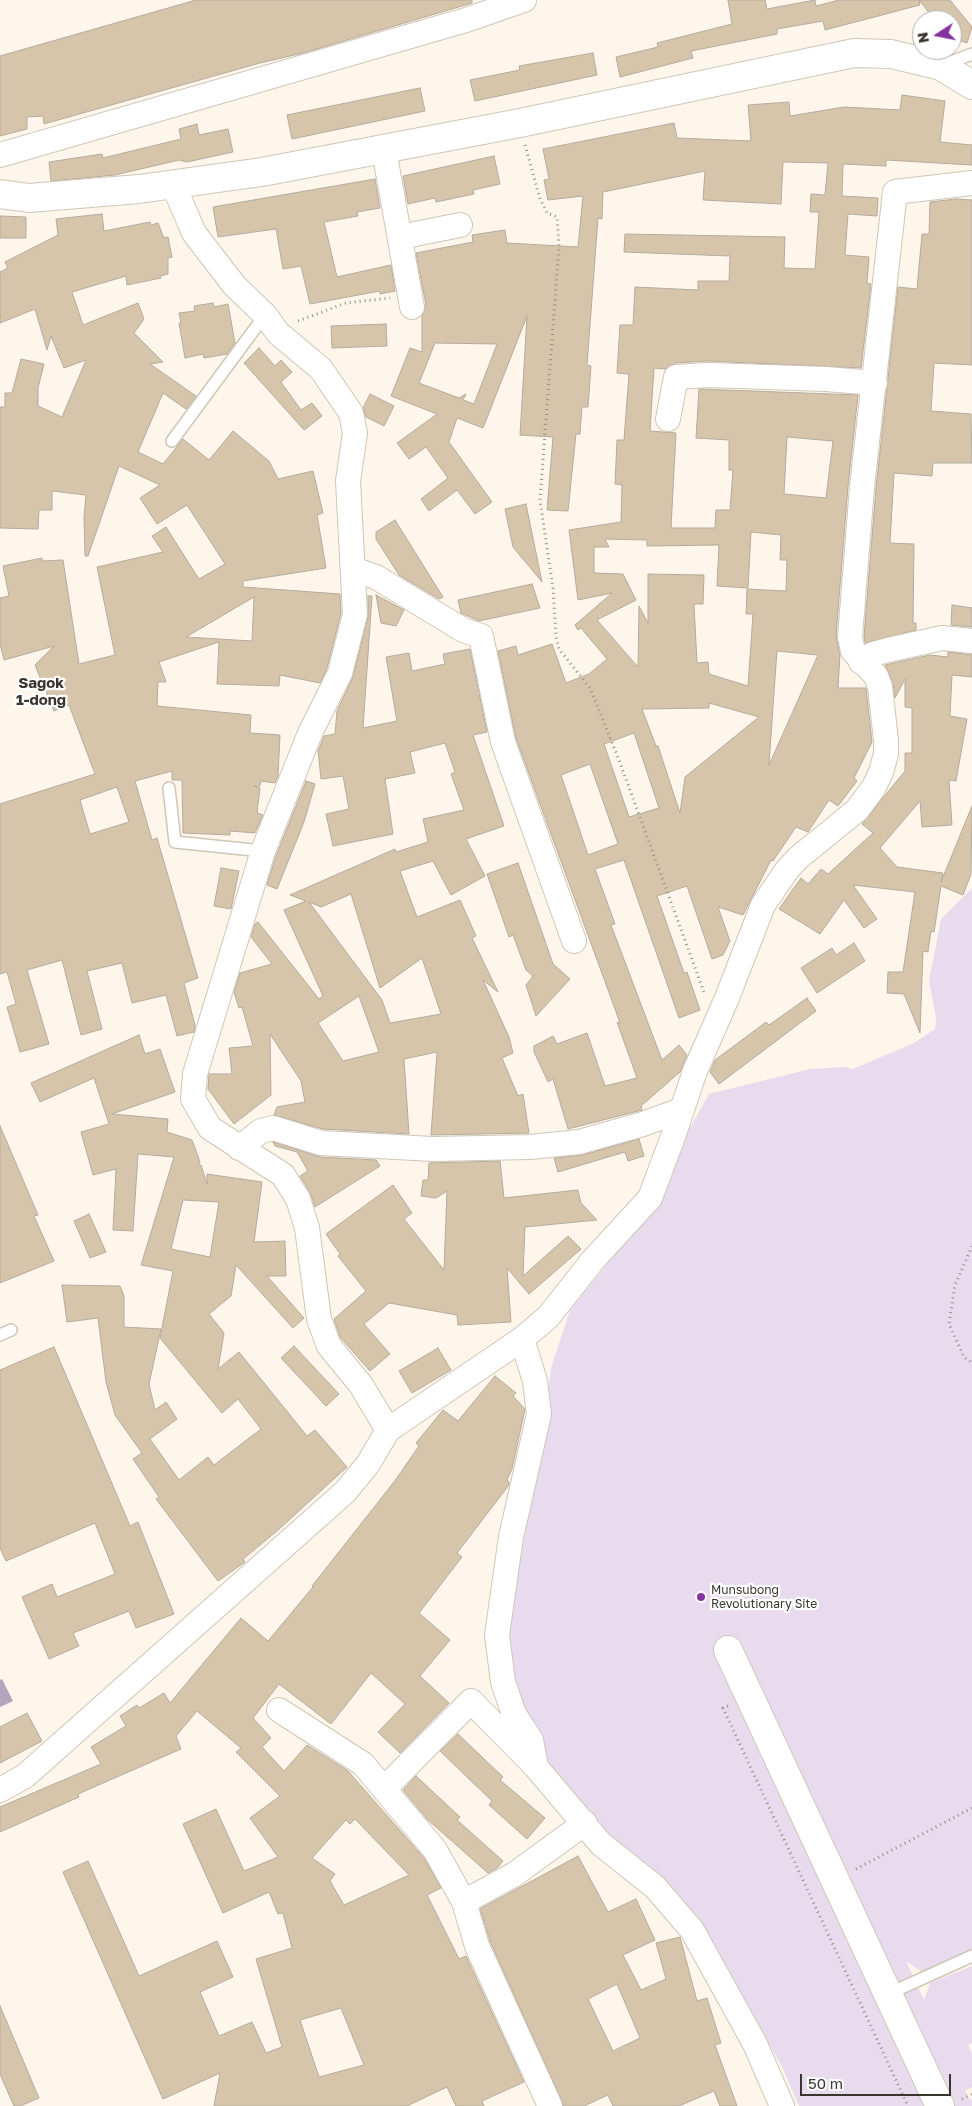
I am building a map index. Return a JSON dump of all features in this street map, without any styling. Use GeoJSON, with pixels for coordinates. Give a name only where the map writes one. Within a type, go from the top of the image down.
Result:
{"type":"FeatureCollection","features":[{"type":"Feature","properties":{"kind":"street"},"geometry":{"type":"LineString","coordinates":[[0,155],[466,20],[524,0]]}},
{"type":"Feature","properties":{"kind":"street"},"geometry":{"type":"LineString","coordinates":[[0,194],[29,198],[173,184],[262,172],[520,123],[854,53],[891,54],[941,66],[972,86]]}},
{"type":"Feature","properties":{"kind":"street"},"geometry":{"type":"LineString","coordinates":[[384,150],[411,302]]}},
{"type":"Feature","properties":{"kind":"street"},"geometry":{"type":"LineString","coordinates":[[0,1790],[25,1776],[345,1492],[368,1464],[388,1430],[522,1339],[548,1317],[593,1260],[650,1198],[681,1110],[763,905],[776,884],[798,858],[857,810],[874,787],[881,772],[886,754],[886,740],[880,687],[876,676],[861,662],[853,651],[850,637],[862,487],[895,192],[972,182]]}},
{"type":"Feature","properties":{"kind":"street"},"geometry":{"type":"LineString","coordinates":[[173,184],[194,234],[234,286],[271,324],[321,368],[351,413],[355,433],[348,481],[355,614],[340,673],[310,733],[263,851],[193,1085],[194,1100],[210,1128],[283,1175],[298,1199],[306,1228],[319,1319],[329,1346],[361,1385],[388,1430]]}},
{"type":"Feature","properties":{"kind":"street"},"geometry":{"type":"LineString","coordinates":[[400,237],[460,224]]}},
{"type":"Feature","properties":{"kind":"street"},"geometry":{"type":"LineString","coordinates":[[668,419],[676,376],[708,375],[826,379],[875,383]]}},
{"type":"Feature","properties":{"kind":"street"},"geometry":{"type":"LineString","coordinates":[[353,569],[376,577],[462,630],[481,636],[503,742],[574,941]]}},
{"type":"Feature","properties":{"kind":"street"},"geometry":{"type":"LineString","coordinates":[[861,662],[873,654],[942,638],[972,641]]}},
{"type":"Feature","properties":{"kind":"street"},"geometry":{"type":"LineString","coordinates":[[239,1148],[261,1131],[273,1128],[321,1143],[433,1148],[530,1148],[579,1142],[643,1124],[681,1110]]}},
{"type":"Feature","properties":{"kind":"street"},"geometry":{"type":"LineString","coordinates":[[522,1339],[535,1381],[539,1414],[511,1537],[497,1634],[503,1682],[514,1714],[532,1740],[536,1767]]}},
{"type":"Feature","properties":{"kind":"street"},"geometry":{"type":"LineString","coordinates":[[728,1650],[940,2106]]}},
{"type":"Feature","properties":{"kind":"street"},"geometry":{"type":"LineString","coordinates":[[384,1789],[471,1701],[536,1767],[601,1844],[655,1887],[692,1930],[755,2044],[782,2106]]}},
{"type":"Feature","properties":{"kind":"street"},"geometry":{"type":"LineString","coordinates":[[279,1710],[363,1764],[435,1850],[464,1902],[477,1946],[550,2106]]}},
{"type":"Feature","properties":{"kind":"street"},"geometry":{"type":"LineString","coordinates":[[464,1902],[514,1874],[584,1823]]}},
{"type":"Feature","properties":{"kind":"lane"},"geometry":{"type":"LineString","coordinates":[[941,66],[972,54]]}},
{"type":"Feature","properties":{"kind":"lane"},"geometry":{"type":"LineString","coordinates":[[172,440],[271,324]]}},
{"type":"Feature","properties":{"kind":"lane"},"geometry":{"type":"LineString","coordinates":[[169,788],[176,842],[263,851]]}},
{"type":"Feature","properties":{"kind":"lane"},"geometry":{"type":"LineString","coordinates":[[0,1335],[11,1330]]}},
{"type":"Feature","properties":{"kind":"lane"},"geometry":{"type":"LineString","coordinates":[[888,1994],[972,1956]]}},
{"type":"Feature","properties":{"kind":"path"},"geometry":{"type":"LineString","coordinates":[[520,123],[527,158],[540,199],[548,212],[557,216],[558,240],[540,500],[552,588],[556,638],[559,649],[590,688],[619,760],[715,1022]]}},
{"type":"Feature","properties":{"kind":"path"},"geometry":{"type":"LineString","coordinates":[[271,324],[306,317],[346,303],[411,302]]}},
{"type":"Feature","properties":{"kind":"path"},"geometry":{"type":"LineString","coordinates":[[972,1246],[954,1285],[949,1324],[964,1357],[972,1363]]}},
{"type":"Feature","properties":{"kind":"path"},"geometry":{"type":"LineString","coordinates":[[750,1697],[723,1708],[908,2106]]}},
{"type":"Feature","properties":{"kind":"path"},"geometry":{"type":"LineString","coordinates":[[856,1869],[972,1808]]}},
{"type":"Feature","properties":{"kind":"shaded area"},"geometry":{"type":"Polygon","coordinates":[[[972,888],[972,1954],[922,1972],[906,1961],[924,2000],[930,1983],[972,1966],[972,2043],[968,2045],[972,2054],[972,2087],[965,2091],[970,2100],[972,2099],[972,2106],[799,2106],[783,2069],[737,1985],[663,1887],[622,1851],[504,1716],[508,1546],[545,1417],[551,1368],[570,1310],[653,1207],[687,1133],[709,1094],[810,1069],[844,1067],[853,1069],[914,1043],[935,1029],[936,1018],[929,981],[941,919],[972,888]]]}},
{"type":"Feature","properties":{"kind":"shaded area"},"geometry":{"type":"Polygon","coordinates":[[[2,1679],[13,1701],[0,1707],[0,1680],[2,1679]]]}},
{"type":"Feature","properties":{"kind":"building"},"geometry":{"type":"Polygon","coordinates":[[[196,0],[472,0],[472,3],[303,53],[260,63],[44,124],[43,116],[27,117],[27,129],[0,136],[0,56],[196,0]]]}},
{"type":"Feature","properties":{"kind":"building"},"geometry":{"type":"Polygon","coordinates":[[[728,0],[765,0],[767,9],[815,0],[816,6],[839,0],[919,0],[920,5],[825,30],[823,21],[777,29],[777,34],[691,51],[693,58],[620,77],[616,57],[658,47],[657,43],[732,24],[728,0]]]}},
{"type":"Feature","properties":{"kind":"building"},"geometry":{"type":"Polygon","coordinates":[[[919,0],[950,0],[958,10],[927,10],[919,0]]]}},
{"type":"Feature","properties":{"kind":"building"},"geometry":{"type":"Polygon","coordinates":[[[962,15],[972,27],[967,43],[962,41],[962,15]]]}},
{"type":"Feature","properties":{"kind":"building"},"geometry":{"type":"Polygon","coordinates":[[[593,53],[597,75],[475,101],[470,80],[520,70],[519,66],[593,53]]]}},
{"type":"Feature","properties":{"kind":"building"},"geometry":{"type":"Polygon","coordinates":[[[420,88],[425,111],[292,139],[287,115],[420,88]]]}},
{"type":"Feature","properties":{"kind":"building"},"geometry":{"type":"Polygon","coordinates":[[[902,95],[945,101],[940,142],[972,145],[972,165],[886,160],[886,166],[843,164],[842,196],[878,198],[877,216],[848,214],[845,255],[869,257],[867,283],[871,284],[861,368],[708,361],[675,363],[665,369],[654,368],[650,431],[676,433],[671,528],[715,528],[716,510],[730,510],[733,470],[729,470],[729,440],[696,438],[699,389],[858,395],[848,486],[836,636],[840,655],[838,688],[866,688],[872,742],[854,778],[857,781],[838,806],[829,800],[808,832],[796,827],[773,861],[771,860],[743,915],[718,907],[730,941],[723,955],[712,959],[687,886],[657,896],[684,973],[687,972],[700,1010],[679,1018],[624,860],[595,869],[615,924],[611,925],[662,1060],[679,1045],[687,1055],[680,1072],[641,1106],[642,1110],[568,1129],[553,1079],[548,1082],[534,1052],[534,1046],[553,1036],[557,1044],[587,1033],[605,1086],[637,1078],[617,1022],[620,1024],[619,1020],[516,738],[498,651],[516,646],[518,655],[552,644],[566,683],[589,674],[607,659],[581,628],[578,630],[575,625],[612,593],[578,600],[569,530],[621,522],[622,485],[615,484],[617,440],[624,440],[629,374],[617,373],[620,325],[633,325],[635,287],[698,290],[698,281],[729,281],[730,256],[624,252],[625,234],[785,237],[784,268],[815,269],[819,212],[810,212],[811,194],[825,195],[828,163],[783,162],[781,204],[703,200],[705,171],[603,192],[602,219],[598,218],[587,365],[591,366],[588,407],[582,407],[580,434],[576,434],[568,511],[547,510],[553,437],[520,435],[527,316],[483,428],[457,418],[449,442],[492,502],[475,514],[457,490],[429,511],[421,499],[448,478],[426,447],[409,459],[397,443],[437,414],[391,396],[410,348],[422,352],[422,316],[426,305],[416,253],[473,242],[472,235],[505,230],[507,243],[578,247],[583,196],[548,200],[544,180],[549,179],[543,149],[674,123],[677,138],[751,141],[748,105],[789,102],[790,116],[844,107],[900,110],[902,95]],[[435,343],[419,383],[459,398],[466,394],[463,400],[474,404],[497,344],[435,343]],[[787,437],[784,494],[826,498],[833,441],[787,437]],[[751,532],[748,588],[717,586],[719,545],[647,546],[647,540],[605,539],[609,547],[594,547],[594,573],[623,574],[636,600],[597,620],[638,667],[639,606],[648,623],[648,574],[704,575],[703,604],[694,604],[697,663],[708,662],[709,674],[748,686],[753,614],[746,614],[747,589],[786,591],[787,560],[780,560],[781,535],[751,532]],[[777,651],[769,765],[818,655],[777,651]],[[709,703],[709,708],[642,709],[656,746],[658,746],[680,813],[685,777],[759,717],[709,703]],[[634,733],[604,744],[629,817],[659,808],[634,733]],[[590,764],[561,775],[588,855],[618,844],[590,764]]]}},
{"type":"Feature","properties":{"kind":"building"},"geometry":{"type":"Polygon","coordinates":[[[197,124],[199,135],[228,129],[233,152],[187,162],[179,160],[115,175],[51,181],[49,162],[102,154],[103,158],[181,139],[179,129],[197,124]]]}},
{"type":"Feature","properties":{"kind":"building"},"geometry":{"type":"Polygon","coordinates":[[[494,156],[500,184],[473,190],[474,194],[436,202],[435,198],[408,204],[403,176],[494,156]]]}},
{"type":"Feature","properties":{"kind":"building"},"geometry":{"type":"Polygon","coordinates":[[[375,179],[380,208],[357,212],[358,216],[324,222],[337,277],[391,265],[395,291],[380,294],[380,291],[310,304],[301,266],[283,269],[276,229],[218,237],[213,207],[375,179]]]}},
{"type":"Feature","properties":{"kind":"building"},"geometry":{"type":"Polygon","coordinates":[[[956,199],[972,200],[972,365],[934,363],[931,411],[971,414],[972,463],[933,463],[932,476],[894,473],[890,543],[914,544],[913,623],[916,623],[916,630],[865,643],[876,488],[898,287],[917,289],[922,234],[929,234],[930,202],[956,199]]]}},
{"type":"Feature","properties":{"kind":"building"},"geometry":{"type":"Polygon","coordinates":[[[102,214],[104,231],[150,222],[151,225],[158,223],[164,238],[168,237],[172,257],[168,258],[168,274],[160,276],[161,278],[127,285],[126,276],[72,292],[83,325],[138,303],[144,319],[134,333],[163,362],[150,364],[196,396],[186,409],[163,393],[138,452],[163,464],[183,439],[209,460],[233,431],[269,461],[278,479],[313,471],[323,513],[317,515],[326,568],[243,581],[243,587],[340,594],[341,613],[327,668],[320,683],[280,675],[279,686],[217,684],[219,642],[159,662],[166,682],[158,682],[157,706],[251,715],[250,733],[280,735],[278,776],[275,783],[261,781],[260,786],[254,786],[260,788],[257,813],[263,815],[255,833],[230,831],[230,835],[183,833],[182,780],[172,780],[172,771],[135,781],[152,840],[157,838],[198,978],[184,983],[195,1025],[194,1032],[177,1036],[166,995],[132,1003],[122,963],[87,971],[102,1029],[81,1035],[62,960],[27,970],[49,1044],[20,1052],[7,1007],[16,1004],[7,972],[0,974],[0,804],[95,774],[69,705],[54,711],[35,665],[54,646],[4,660],[0,644],[0,598],[9,596],[3,566],[42,558],[42,561],[63,560],[79,664],[115,655],[97,567],[163,552],[152,536],[166,527],[199,579],[225,564],[187,505],[157,524],[140,498],[160,485],[119,466],[88,556],[85,556],[84,517],[86,495],[52,491],[52,510],[39,510],[38,529],[0,528],[0,407],[5,407],[5,393],[12,393],[21,359],[44,364],[38,388],[38,406],[62,417],[86,360],[64,368],[51,336],[47,350],[35,309],[0,323],[0,272],[8,268],[5,262],[58,235],[56,219],[102,214]],[[254,597],[186,637],[252,641],[254,597]],[[117,787],[80,800],[90,834],[129,822],[117,787]]]}},
{"type":"Feature","properties":{"kind":"building"},"geometry":{"type":"Polygon","coordinates":[[[0,216],[26,217],[26,238],[0,238],[0,216]]]}},
{"type":"Feature","properties":{"kind":"building"},"geometry":{"type":"Polygon","coordinates":[[[213,303],[214,307],[228,304],[235,343],[227,354],[204,358],[203,354],[185,358],[179,313],[195,311],[194,306],[213,303]]]}},
{"type":"Feature","properties":{"kind":"building"},"geometry":{"type":"Polygon","coordinates":[[[386,324],[387,346],[332,348],[331,326],[386,324]]]}},
{"type":"Feature","properties":{"kind":"building"},"geometry":{"type":"Polygon","coordinates":[[[259,348],[275,366],[281,360],[292,372],[281,382],[301,410],[312,403],[322,416],[304,430],[244,363],[259,348]]]}},
{"type":"Feature","properties":{"kind":"building"},"geometry":{"type":"Polygon","coordinates":[[[370,394],[394,406],[384,426],[366,417],[363,408],[370,394]]]}},
{"type":"Feature","properties":{"kind":"building"},"geometry":{"type":"Polygon","coordinates":[[[526,504],[542,582],[513,547],[505,509],[526,504]]]}},
{"type":"Feature","properties":{"kind":"building"},"geometry":{"type":"Polygon","coordinates":[[[395,520],[443,597],[439,599],[399,575],[376,539],[376,532],[395,520]]]}},
{"type":"Feature","properties":{"kind":"building"},"geometry":{"type":"Polygon","coordinates":[[[532,584],[540,608],[479,621],[461,613],[458,600],[532,584]]]}},
{"type":"Feature","properties":{"kind":"building"},"geometry":{"type":"Polygon","coordinates":[[[376,595],[404,610],[396,626],[381,623],[376,595]]]}},
{"type":"Feature","properties":{"kind":"building"},"geometry":{"type":"Polygon","coordinates":[[[368,596],[372,596],[363,728],[397,721],[386,657],[409,653],[412,671],[445,664],[443,654],[470,649],[487,732],[473,735],[504,826],[466,839],[485,876],[451,895],[433,861],[400,871],[417,917],[460,900],[476,936],[472,938],[498,992],[483,980],[509,1037],[513,1053],[502,1058],[518,1096],[523,1094],[529,1133],[431,1135],[437,1052],[404,1059],[409,1134],[323,1129],[274,1115],[277,1107],[305,1102],[301,1081],[270,1034],[271,1095],[234,1124],[208,1089],[209,1074],[232,1074],[229,1048],[253,1046],[242,1007],[239,1008],[234,992],[240,973],[272,964],[251,937],[255,924],[258,922],[319,999],[323,996],[284,910],[306,901],[290,895],[395,849],[396,852],[428,842],[423,819],[464,810],[451,774],[455,772],[445,743],[410,752],[415,773],[385,779],[393,834],[333,846],[326,814],[349,809],[343,776],[321,779],[318,751],[324,736],[335,734],[337,711],[353,677],[368,617],[368,596]],[[351,894],[321,907],[309,902],[382,1000],[390,1023],[441,1014],[422,958],[380,988],[351,894]],[[359,996],[318,1023],[343,1061],[379,1052],[359,996]]]}},
{"type":"Feature","properties":{"kind":"building"},"geometry":{"type":"Polygon","coordinates":[[[952,605],[972,608],[972,627],[951,625],[952,605]]]}},
{"type":"Feature","properties":{"kind":"building"},"geometry":{"type":"Polygon","coordinates":[[[948,652],[972,655],[972,677],[952,675],[950,716],[967,719],[956,781],[949,780],[952,825],[922,827],[920,801],[880,848],[897,867],[943,873],[941,882],[972,806],[971,874],[963,895],[941,886],[934,932],[931,931],[928,952],[923,951],[920,1033],[904,994],[887,993],[888,972],[903,972],[915,892],[853,885],[877,919],[864,928],[844,900],[820,934],[779,909],[801,878],[808,884],[821,869],[828,874],[873,833],[862,824],[905,771],[905,753],[912,753],[912,708],[905,707],[905,679],[895,698],[893,682],[885,665],[930,655],[948,657],[948,652]]]}},
{"type":"Feature","properties":{"kind":"building"},"geometry":{"type":"Polygon","coordinates":[[[306,781],[315,784],[304,822],[277,889],[267,885],[276,856],[306,781]]]}},
{"type":"Feature","properties":{"kind":"building"},"geometry":{"type":"Polygon","coordinates":[[[518,863],[553,964],[570,979],[536,1016],[526,985],[533,976],[526,970],[513,935],[509,937],[487,874],[518,863]]]}},
{"type":"Feature","properties":{"kind":"building"},"geometry":{"type":"Polygon","coordinates":[[[221,868],[239,871],[231,909],[214,906],[221,868]]]}},
{"type":"Feature","properties":{"kind":"building"},"geometry":{"type":"Polygon","coordinates":[[[854,943],[865,961],[817,993],[801,968],[832,948],[836,955],[854,943]]]}},
{"type":"Feature","properties":{"kind":"building"},"geometry":{"type":"Polygon","coordinates":[[[807,998],[816,1011],[719,1084],[710,1072],[715,1060],[766,1022],[769,1025],[807,998]]]}},
{"type":"Feature","properties":{"kind":"building"},"geometry":{"type":"Polygon","coordinates":[[[139,1035],[145,1054],[160,1049],[175,1092],[112,1114],[168,1119],[167,1132],[192,1140],[200,1162],[198,1165],[201,1165],[207,1184],[207,1174],[262,1182],[254,1242],[285,1241],[286,1276],[267,1276],[304,1318],[293,1328],[236,1265],[231,1296],[209,1314],[224,1333],[218,1369],[239,1352],[307,1436],[315,1430],[347,1467],[277,1531],[243,1559],[245,1562],[218,1581],[156,1499],[159,1497],[133,1459],[142,1453],[115,1415],[106,1382],[98,1318],[67,1322],[62,1285],[120,1286],[124,1296],[124,1327],[161,1329],[149,1384],[155,1410],[166,1402],[177,1419],[150,1439],[179,1480],[208,1457],[214,1465],[261,1429],[238,1399],[222,1413],[160,1338],[173,1271],[141,1265],[174,1157],[138,1154],[133,1231],[113,1230],[116,1169],[93,1175],[81,1132],[109,1124],[94,1078],[40,1102],[31,1083],[139,1035]],[[183,1200],[171,1249],[210,1257],[219,1202],[183,1200]]]}},
{"type":"Feature","properties":{"kind":"building"},"geometry":{"type":"Polygon","coordinates":[[[0,1126],[38,1215],[34,1216],[54,1261],[0,1283],[0,1126]]]}},
{"type":"Feature","properties":{"kind":"building"},"geometry":{"type":"Polygon","coordinates":[[[639,1139],[644,1156],[628,1161],[625,1152],[558,1172],[554,1158],[583,1155],[639,1139]]]}},
{"type":"Feature","properties":{"kind":"building"},"geometry":{"type":"Polygon","coordinates":[[[273,1142],[320,1157],[376,1160],[380,1166],[315,1207],[310,1192],[300,1176],[308,1171],[297,1152],[275,1146],[273,1142]]]}},
{"type":"Feature","properties":{"kind":"building"},"geometry":{"type":"Polygon","coordinates":[[[500,1161],[504,1198],[578,1190],[581,1203],[597,1220],[525,1227],[523,1276],[568,1236],[581,1249],[529,1294],[507,1268],[511,1322],[458,1325],[457,1315],[389,1303],[364,1324],[390,1354],[370,1371],[340,1337],[334,1319],[366,1291],[338,1256],[340,1254],[326,1234],[393,1185],[412,1213],[404,1219],[444,1270],[447,1191],[436,1198],[421,1196],[423,1180],[428,1180],[429,1163],[500,1161]]]}},
{"type":"Feature","properties":{"kind":"building"},"geometry":{"type":"Polygon","coordinates":[[[89,1214],[106,1252],[90,1258],[74,1221],[89,1214]]]}},
{"type":"Feature","properties":{"kind":"building"},"geometry":{"type":"Polygon","coordinates":[[[294,1346],[339,1394],[326,1406],[281,1358],[294,1346]]]}},
{"type":"Feature","properties":{"kind":"building"},"geometry":{"type":"Polygon","coordinates":[[[54,1347],[130,1526],[138,1522],[174,1614],[136,1628],[129,1611],[73,1633],[79,1646],[49,1659],[22,1597],[52,1584],[57,1597],[115,1574],[95,1523],[6,1561],[0,1548],[0,1370],[54,1347]]]}},
{"type":"Feature","properties":{"kind":"building"},"geometry":{"type":"Polygon","coordinates":[[[438,1348],[451,1370],[412,1393],[399,1371],[438,1348]]]}},
{"type":"Feature","properties":{"kind":"building"},"geometry":{"type":"Polygon","coordinates":[[[495,1376],[516,1393],[513,1396],[525,1409],[512,1469],[507,1480],[509,1485],[457,1553],[462,1557],[419,1613],[450,1640],[420,1676],[449,1703],[400,1753],[378,1732],[405,1704],[371,1673],[331,1724],[279,1684],[253,1718],[271,1738],[262,1747],[284,1771],[307,1745],[348,1771],[424,1858],[441,1888],[427,1895],[459,1959],[466,1956],[524,2082],[482,2101],[484,2106],[456,2106],[447,2087],[407,2106],[214,2106],[220,2073],[163,2099],[63,1872],[88,1861],[139,1976],[217,1941],[233,1977],[200,1992],[219,2036],[252,2022],[266,2053],[282,2047],[256,1959],[292,1948],[283,1913],[278,1914],[269,1892],[223,1913],[183,1824],[216,1809],[244,1871],[278,1857],[250,1818],[280,1796],[236,1752],[241,1748],[197,1711],[176,1736],[181,1749],[78,1794],[79,1797],[0,1832],[0,1807],[101,1764],[91,1747],[126,1726],[120,1716],[137,1705],[139,1708],[164,1693],[170,1703],[241,1618],[268,1641],[313,1587],[394,1482],[419,1446],[416,1443],[443,1410],[458,1421],[495,1376]],[[355,1819],[350,1824],[346,1820],[312,1858],[335,1874],[330,1881],[344,1905],[409,1875],[355,1819]],[[341,2008],[300,2020],[319,2077],[364,2065],[341,2008]]]}},
{"type":"Feature","properties":{"kind":"building"},"geometry":{"type":"Polygon","coordinates":[[[27,1713],[42,1741],[0,1763],[0,1727],[27,1713]]]}},
{"type":"Feature","properties":{"kind":"building"},"geometry":{"type":"Polygon","coordinates":[[[458,1734],[503,1777],[500,1780],[545,1818],[527,1839],[489,1805],[492,1801],[440,1751],[458,1734]]]}},
{"type":"Feature","properties":{"kind":"building"},"geometry":{"type":"Polygon","coordinates":[[[416,1776],[460,1817],[457,1820],[503,1861],[497,1868],[488,1873],[428,1820],[403,1790],[416,1776]]]}},
{"type":"Feature","properties":{"kind":"building"},"geometry":{"type":"Polygon","coordinates":[[[578,1856],[608,1912],[636,1899],[655,1940],[623,1955],[641,1990],[666,1979],[656,1943],[680,1937],[697,2001],[707,1998],[721,2043],[715,2045],[737,2106],[720,2106],[714,2091],[679,2106],[613,2106],[608,2095],[584,2106],[564,2106],[490,1941],[480,1909],[578,1856]],[[617,1984],[588,1999],[613,2051],[640,2038],[617,1984]]]}},
{"type":"Feature","properties":{"kind":"building"},"geometry":{"type":"Polygon","coordinates":[[[0,2006],[39,2098],[20,2106],[14,2106],[0,2074],[0,2006]]]}},
{"type":"Feature","properties":{"kind":"place","name":"Munsubong Revolutionary Site"},"geometry":{"type":"Point","coordinates":[701,1597]}},
{"type":"Feature","properties":{"kind":"district","name":"Sagok 1-dong"},"geometry":{"type":"Point","coordinates":[41,692]}}]}
